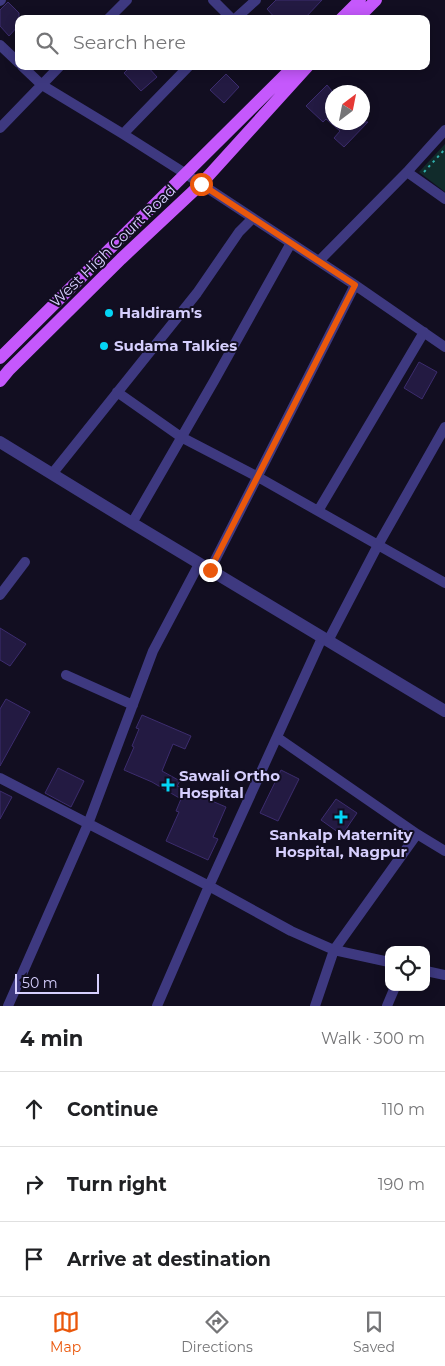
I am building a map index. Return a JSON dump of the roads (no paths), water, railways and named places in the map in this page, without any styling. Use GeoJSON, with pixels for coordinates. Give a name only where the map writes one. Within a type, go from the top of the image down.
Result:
{"type":"FeatureCollection","features":[{"type":"Feature","properties":{"kind":"main road"},"geometry":{"type":"LineString","coordinates":[[345,15],[360,0]]}},
{"type":"Feature","properties":{"kind":"main road"},"geometry":{"type":"LineString","coordinates":[[361,15],[376,0]]}},
{"type":"Feature","properties":{"kind":"main road","name":"West High Court Road"},"geometry":{"type":"LineString","coordinates":[[0,358],[186,174],[287,70]]}},
{"type":"Feature","properties":{"kind":"main road","name":"West High Court Road"},"geometry":{"type":"LineString","coordinates":[[0,380],[201,184],[304,70]]}},
{"type":"Feature","properties":{"kind":"street"},"geometry":{"type":"LineString","coordinates":[[112,15],[127,0]]}},
{"type":"Feature","properties":{"kind":"street"},"geometry":{"type":"LineString","coordinates":[[213,0],[230,15]]}},
{"type":"Feature","properties":{"kind":"street"},"geometry":{"type":"LineString","coordinates":[[239,15],[256,0]]}},
{"type":"Feature","properties":{"kind":"street"},"geometry":{"type":"LineString","coordinates":[[0,45],[15,59]]}},
{"type":"Feature","properties":{"kind":"street"},"geometry":{"type":"LineString","coordinates":[[26,70],[42,85],[186,174],[355,285],[445,347]]}},
{"type":"Feature","properties":{"kind":"street"},"geometry":{"type":"LineString","coordinates":[[0,128],[56,70]]}},
{"type":"Feature","properties":{"kind":"street"},"geometry":{"type":"LineString","coordinates":[[123,134],[185,70]]}},
{"type":"Feature","properties":{"kind":"street"},"geometry":{"type":"LineString","coordinates":[[319,261],[407,172],[445,130]]}},
{"type":"Feature","properties":{"kind":"street"},"geometry":{"type":"LineString","coordinates":[[407,172],[445,199]]}},
{"type":"Feature","properties":{"kind":"street"},"geometry":{"type":"LineString","coordinates":[[52,474],[197,292],[239,232],[252,218]]}},
{"type":"Feature","properties":{"kind":"street"},"geometry":{"type":"LineString","coordinates":[[132,523],[291,243]]}},
{"type":"Feature","properties":{"kind":"street"},"geometry":{"type":"LineString","coordinates":[[8,1006],[88,824],[153,651],[258,477],[355,285]]}},
{"type":"Feature","properties":{"kind":"street"},"geometry":{"type":"LineString","coordinates":[[318,511],[424,332]]}},
{"type":"Feature","properties":{"kind":"street"},"geometry":{"type":"LineString","coordinates":[[117,392],[181,437],[258,477],[445,583]]}},
{"type":"Feature","properties":{"kind":"street"},"geometry":{"type":"LineString","coordinates":[[157,1006],[209,886],[325,639],[378,544],[444,433]]}},
{"type":"Feature","properties":{"kind":"street"},"geometry":{"type":"LineString","coordinates":[[0,442],[445,711]]}},
{"type":"Feature","properties":{"kind":"street"},"geometry":{"type":"LineString","coordinates":[[0,595],[25,562]]}},
{"type":"Feature","properties":{"kind":"street"},"geometry":{"type":"LineString","coordinates":[[66,675],[133,705]]}},
{"type":"Feature","properties":{"kind":"street"},"geometry":{"type":"LineString","coordinates":[[278,738],[417,834],[445,851]]}},
{"type":"Feature","properties":{"kind":"street"},"geometry":{"type":"LineString","coordinates":[[0,778],[209,886],[291,931],[334,950],[385,961]]}},
{"type":"Feature","properties":{"kind":"street"},"geometry":{"type":"LineString","coordinates":[[317,1005],[334,950],[417,834]]}},
{"type":"Feature","properties":{"kind":"street"},"geometry":{"type":"LineString","coordinates":[[430,971],[445,975]]}},
{"type":"Feature","properties":{"kind":"street"},"geometry":{"type":"LineString","coordinates":[[387,1006],[393,991]]}},
{"type":"Feature","properties":{"kind":"place","name":"Haldiram's"},"geometry":{"type":"Point","coordinates":[109,313]}},
{"type":"Feature","properties":{"kind":"place","name":"Sudama Talkies"},"geometry":{"type":"Point","coordinates":[104,346]}},
{"type":"Feature","properties":{"kind":"place","name":"Sawali Ortho Hospital"},"geometry":{"type":"Point","coordinates":[168,785]}},
{"type":"Feature","properties":{"kind":"place","name":"Sankalp Maternity Hospital, Nagpur"},"geometry":{"type":"Point","coordinates":[341,817]}}]}
